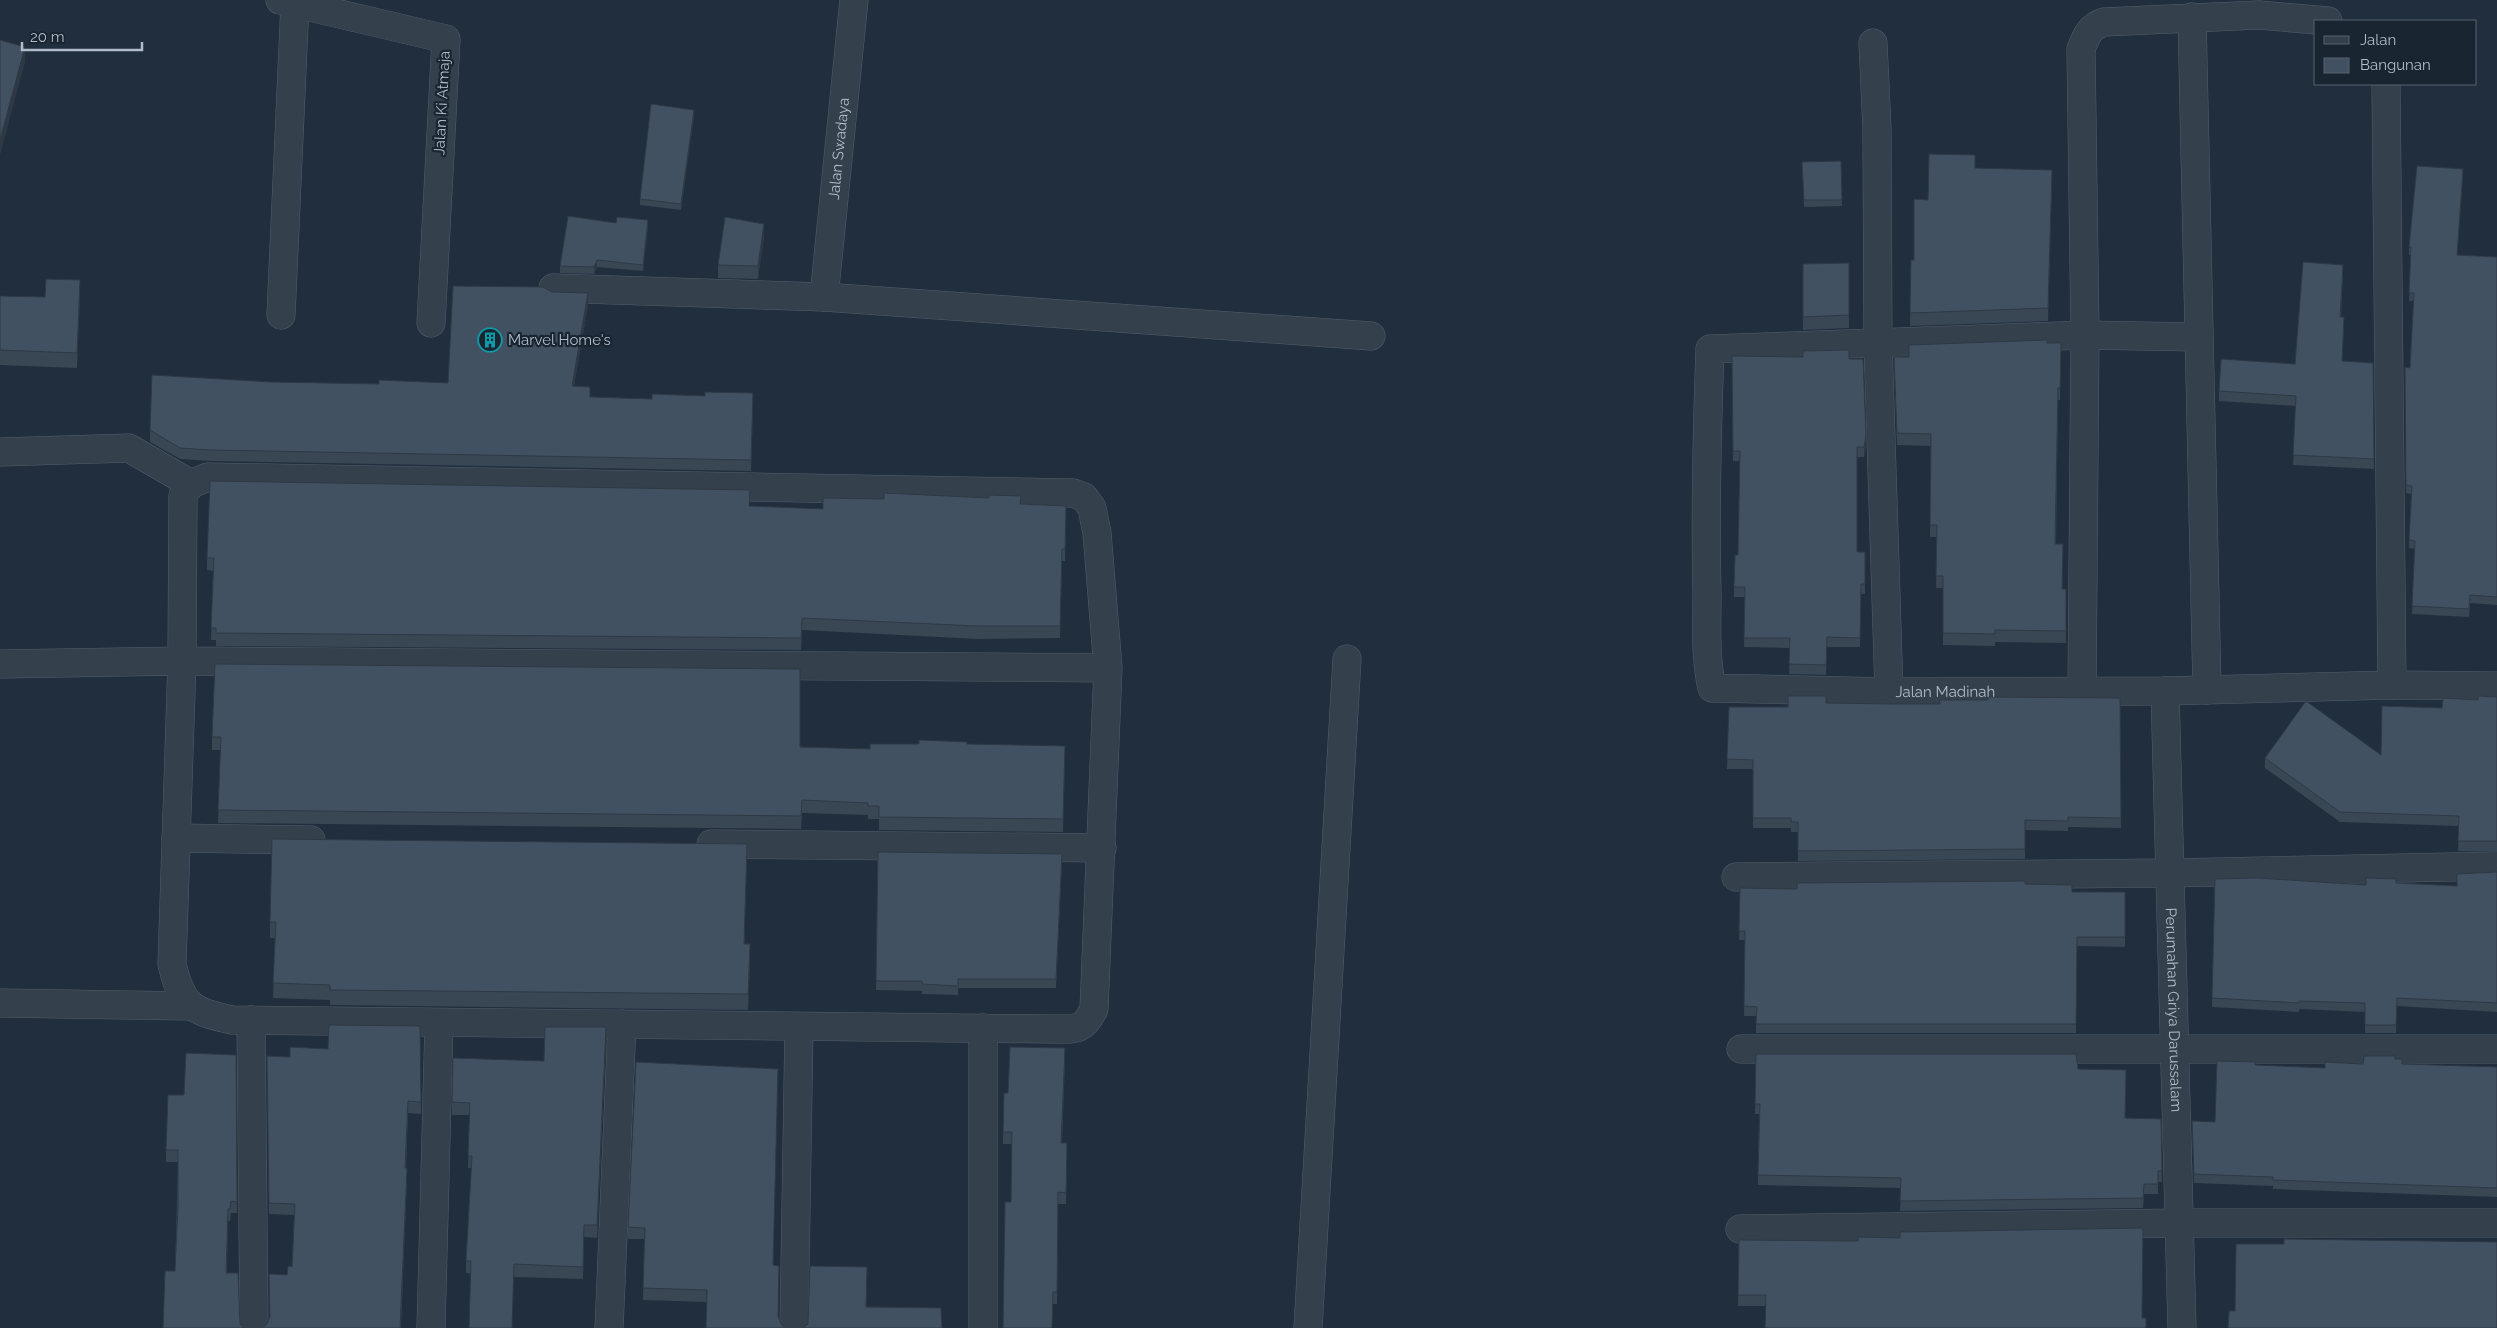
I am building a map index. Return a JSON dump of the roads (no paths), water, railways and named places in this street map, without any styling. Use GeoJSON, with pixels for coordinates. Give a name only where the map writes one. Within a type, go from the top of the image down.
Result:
{"type":"FeatureCollection","features":[{"type":"Feature","properties":{"kind":"street","name":"Jalan Swadaya"},"geometry":{"type":"LineString","coordinates":[[824,297],[854,0]]}},
{"type":"Feature","properties":{"kind":"street","name":"Jalan Ki Atmaja"},"geometry":{"type":"LineString","coordinates":[[281,315],[288,2],[446,39],[431,323]]}},
{"type":"Feature","properties":{"kind":"street"},"geometry":{"type":"LineString","coordinates":[[2082,691],[2086,336],[2082,49],[2087,32],[2095,25],[2104,22],[2192,17],[2259,15],[2316,20]]}},
{"type":"Feature","properties":{"kind":"street"},"geometry":{"type":"LineString","coordinates":[[2192,17],[2206,690]]}},
{"type":"Feature","properties":{"kind":"street"},"geometry":{"type":"LineString","coordinates":[[1873,43],[1876,129],[1878,344],[1889,692]]}},
{"type":"Feature","properties":{"kind":"street"},"geometry":{"type":"LineString","coordinates":[[2386,85],[2392,685]]}},
{"type":"Feature","properties":{"kind":"street"},"geometry":{"type":"LineString","coordinates":[[552,288],[824,297],[1371,336]]}},
{"type":"Feature","properties":{"kind":"street"},"geometry":{"type":"LineString","coordinates":[[1878,344],[2086,336],[2198,337]]}},
{"type":"Feature","properties":{"kind":"street","name":"Jalan Madinah"},"geometry":{"type":"LineString","coordinates":[[1878,344],[1710,349],[1706,452],[1708,643],[1712,688],[1889,692],[2165,691],[2392,685],[2497,686]]}},
{"type":"Feature","properties":{"kind":"street"},"geometry":{"type":"LineString","coordinates":[[0,452],[129,448],[191,484]]}},
{"type":"Feature","properties":{"kind":"street"},"geometry":{"type":"LineString","coordinates":[[0,1003],[190,1006],[207,1014],[232,1020],[1079,1028],[1088,1023],[1094,1009],[1108,668],[1097,533],[1092,508],[1084,497],[1073,492],[208,477],[191,484],[183,495],[181,508],[182,660],[172,964],[177,986],[190,1006]]}},
{"type":"Feature","properties":{"kind":"street"},"geometry":{"type":"LineString","coordinates":[[1308,1328],[1347,659]]}},
{"type":"Feature","properties":{"kind":"street"},"geometry":{"type":"LineString","coordinates":[[0,664],[182,660],[1108,668]]}},
{"type":"Feature","properties":{"kind":"street","name":"Perumahan Griya Darussalam"},"geometry":{"type":"LineString","coordinates":[[2165,691],[2182,1328]]}},
{"type":"Feature","properties":{"kind":"street"},"geometry":{"type":"LineString","coordinates":[[176,838],[336,840]]}},
{"type":"Feature","properties":{"kind":"street"},"geometry":{"type":"LineString","coordinates":[[684,844],[1102,848]]}},
{"type":"Feature","properties":{"kind":"street"},"geometry":{"type":"LineString","coordinates":[[1736,877],[2170,873],[2497,866]]}},
{"type":"Feature","properties":{"kind":"street"},"geometry":{"type":"LineString","coordinates":[[251,1020],[254,1328]]}},
{"type":"Feature","properties":{"kind":"street"},"geometry":{"type":"LineString","coordinates":[[431,1328],[440,1023]]}},
{"type":"Feature","properties":{"kind":"street"},"geometry":{"type":"LineString","coordinates":[[609,1328],[622,1024]]}},
{"type":"Feature","properties":{"kind":"street"},"geometry":{"type":"LineString","coordinates":[[794,1328],[799,1026]]}},
{"type":"Feature","properties":{"kind":"street"},"geometry":{"type":"LineString","coordinates":[[983,1028],[983,1328]]}},
{"type":"Feature","properties":{"kind":"street"},"geometry":{"type":"LineString","coordinates":[[1741,1050],[2497,1049]]}},
{"type":"Feature","properties":{"kind":"street"},"geometry":{"type":"LineString","coordinates":[[1740,1229],[2179,1223],[2497,1223]]}},
{"type":"Feature","properties":{"kind":"place","name":"Marvel Home's"},"geometry":{"type":"Point","coordinates":[490,340]}}]}
